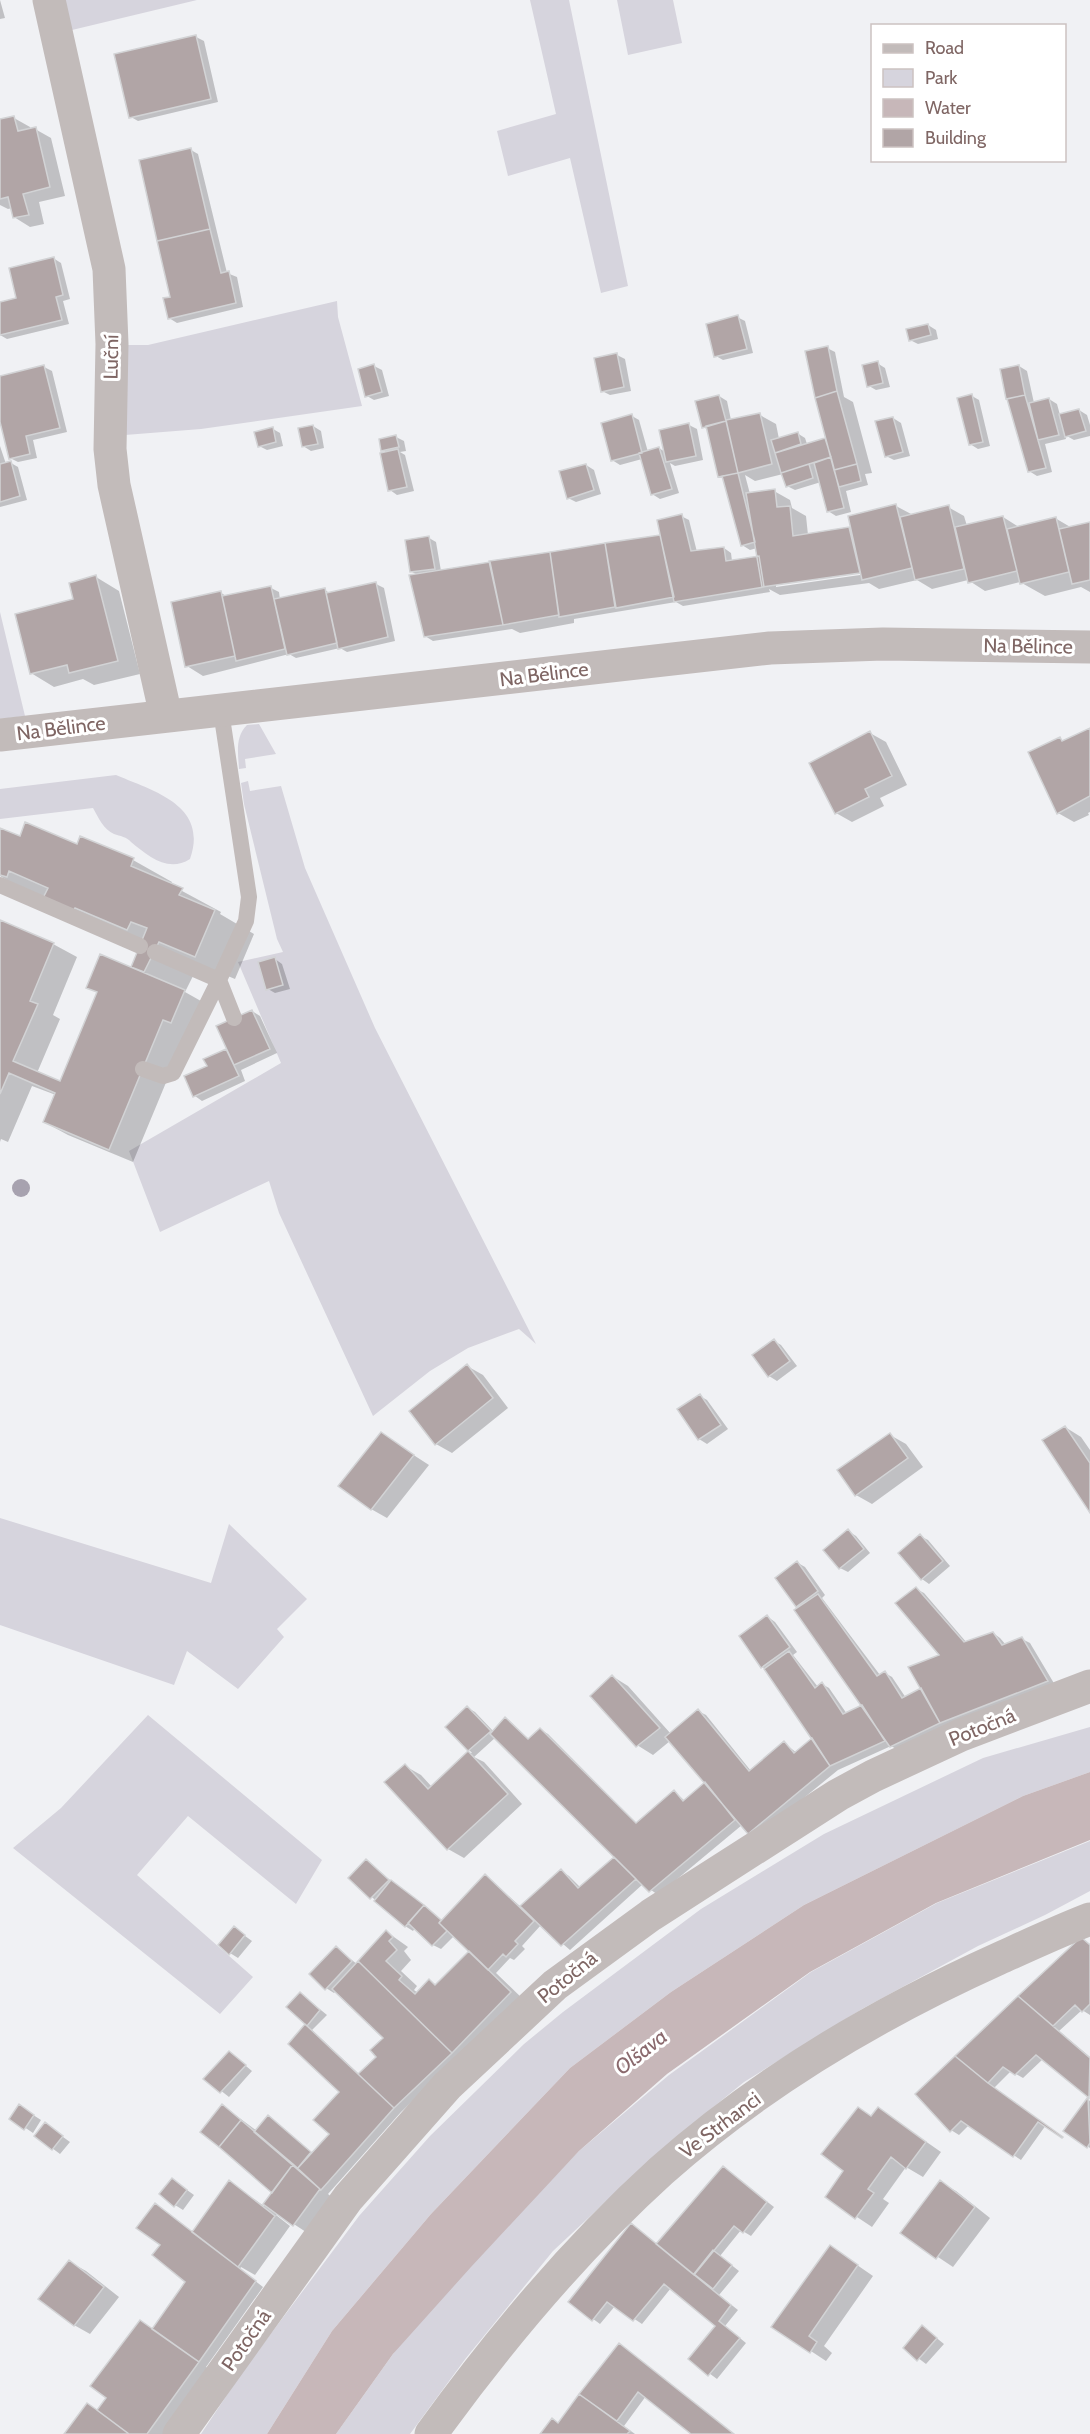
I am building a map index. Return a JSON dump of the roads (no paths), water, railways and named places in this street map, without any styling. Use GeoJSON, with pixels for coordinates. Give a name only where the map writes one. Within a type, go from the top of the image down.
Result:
{"type":"FeatureCollection","features":[{"type":"Feature","properties":{"kind":"street","name":"Luční"},"geometry":{"type":"LineString","coordinates":[[49,0],[109,269],[112,344],[110,449],[114,485],[166,716]]}},
{"type":"Feature","properties":{"kind":"street","name":"Na Bělince"},"geometry":{"type":"LineString","coordinates":[[0,735],[770,648],[872,644],[1090,647]]}},
{"type":"Feature","properties":{"kind":"street","name":"Potočná"},"geometry":{"type":"LineString","coordinates":[[179,2434],[348,2198],[447,2086],[555,1985],[651,1915],[838,1795],[892,1766],[961,1735],[1090,1686]]}},
{"type":"Feature","properties":{"kind":"street","name":"Ve Strhanci"},"geometry":{"type":"LineString","coordinates":[[431,2434],[500,2344],[589,2242],[662,2171],[736,2110],[876,2020],[977,1969],[1090,1919]]}},
{"type":"Feature","properties":{"kind":"lane"},"geometry":{"type":"LineString","coordinates":[[143,1069],[163,1076],[173,1073],[246,921],[249,897],[221,711]]}},
{"type":"Feature","properties":{"kind":"lane"},"geometry":{"type":"LineString","coordinates":[[0,885],[219,980],[234,1018]]}},
{"type":"Feature","properties":{"kind":"water","name":"Olšava"},"geometry":{"type":"Polygon","coordinates":[[[1090,1772],[1090,1840],[936,1903],[810,1972],[667,2074],[579,2151],[471,2267],[393,2354],[336,2434],[267,2434],[332,2331],[431,2214],[570,2068],[671,1992],[804,1905],[1023,1796],[1090,1772]]]}}]}
